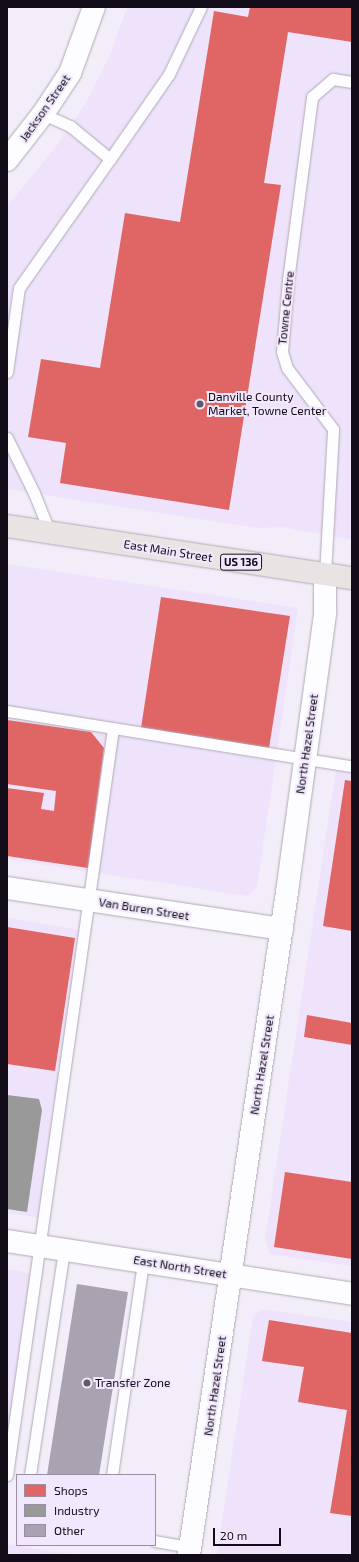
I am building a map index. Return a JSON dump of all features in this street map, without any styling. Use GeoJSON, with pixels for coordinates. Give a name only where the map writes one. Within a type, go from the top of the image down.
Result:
{"type":"FeatureCollection","features":[{"type":"Feature","properties":{"kind":"main road","name":"East Main Street"},"geometry":{"type":"LineString","coordinates":[[7,526],[352,578]]}},
{"type":"Feature","properties":{"kind":"street","name":"Jackson Street"},"geometry":{"type":"LineString","coordinates":[[7,160],[43,114],[70,73],[94,7]]}},
{"type":"Feature","properties":{"kind":"street","name":"North Hazel Street"},"geometry":{"type":"LineString","coordinates":[[190,1551],[282,930],[325,613],[325,574]]}},
{"type":"Feature","properties":{"kind":"street","name":"Van Buren Street"},"geometry":{"type":"LineString","coordinates":[[7,888],[282,930]]}},
{"type":"Feature","properties":{"kind":"street","name":"East North Street"},"geometry":{"type":"LineString","coordinates":[[7,1241],[352,1294]]}},
{"type":"Feature","properties":{"kind":"lane"},"geometry":{"type":"LineString","coordinates":[[7,372],[19,288],[169,74],[201,7]]}},
{"type":"Feature","properties":{"kind":"lane","name":"Towne Centre"},"geometry":{"type":"LineString","coordinates":[[325,574],[333,429],[287,368],[282,352],[288,280],[312,97],[333,79],[352,82]]}},
{"type":"Feature","properties":{"kind":"lane"},"geometry":{"type":"LineString","coordinates":[[43,114],[70,126],[110,159]]}},
{"type":"Feature","properties":{"kind":"lane"},"geometry":{"type":"LineString","coordinates":[[7,438],[34,493],[50,533]]}},
{"type":"Feature","properties":{"kind":"lane"},"geometry":{"type":"LineString","coordinates":[[7,711],[352,766]]}},
{"type":"Feature","properties":{"kind":"lane"},"geometry":{"type":"LineString","coordinates":[[7,1475],[112,728]]}},
{"type":"Feature","properties":{"kind":"lane"},"geometry":{"type":"LineString","coordinates":[[30,1474],[64,1249]]}},
{"type":"Feature","properties":{"kind":"lane"},"geometry":{"type":"LineString","coordinates":[[112,1474],[143,1262]]}},
{"type":"Feature","properties":{"kind":"lane"},"geometry":{"type":"LineString","coordinates":[[156,1541],[190,1551]]}},
{"type":"Feature","properties":{"kind":"shaded area"},"geometry":{"type":"Polygon","coordinates":[[[127,7],[352,7],[352,540],[282,527],[257,528],[7,489],[7,206],[56,147],[86,103],[111,53],[127,7]]]}},
{"type":"Feature","properties":{"kind":"shaded area"},"geometry":{"type":"Polygon","coordinates":[[[7,564],[298,608],[257,887],[248,896],[7,859],[7,564]]]}},
{"type":"Feature","properties":{"kind":"shaded area"},"geometry":{"type":"Polygon","coordinates":[[[337,763],[352,766],[352,1266],[270,1254],[265,1240],[337,763]]]}},
{"type":"Feature","properties":{"kind":"shaded area"},"geometry":{"type":"Polygon","coordinates":[[[7,918],[85,931],[43,1218],[7,1213],[7,918]]]}},
{"type":"Feature","properties":{"kind":"shaded area"},"geometry":{"type":"Polygon","coordinates":[[[7,1269],[34,1274],[7,1475],[7,1269]]]}},
{"type":"Feature","properties":{"kind":"shaded area"},"geometry":{"type":"Polygon","coordinates":[[[262,1309],[352,1322],[352,1555],[217,1555],[253,1317],[262,1309]]]}},
{"type":"Feature","properties":{"kind":"shaded area"},"geometry":{"type":"Polygon","coordinates":[[[7,1544],[74,1555],[7,1555],[7,1544]]]}},
{"type":"Feature","properties":{"kind":"building: Shops"},"geometry":{"type":"Polygon","coordinates":[[[250,7],[352,7],[352,42],[288,32],[264,183],[281,185],[229,510],[60,483],[66,443],[28,437],[41,359],[100,368],[125,213],[180,222],[214,11],[248,17],[250,7]]]}},
{"type":"Feature","properties":{"kind":"building: Shops"},"geometry":{"type":"Polygon","coordinates":[[[161,597],[290,616],[269,748],[141,728],[161,597]]]}},
{"type":"Feature","properties":{"kind":"building: Shops"},"geometry":{"type":"Polygon","coordinates":[[[7,720],[91,732],[104,748],[88,868],[7,856],[7,788],[44,793],[41,809],[54,811],[56,791],[7,784],[7,720]]]}},
{"type":"Feature","properties":{"kind":"building: Shops"},"geometry":{"type":"Polygon","coordinates":[[[345,780],[352,781],[352,931],[323,926],[345,780]]]}},
{"type":"Feature","properties":{"kind":"building: Shops"},"geometry":{"type":"Polygon","coordinates":[[[7,927],[75,938],[55,1071],[7,1064],[7,927]]]}},
{"type":"Feature","properties":{"kind":"building: Shops"},"geometry":{"type":"Polygon","coordinates":[[[307,1015],[352,1023],[352,1045],[304,1037],[307,1015]]]}},
{"type":"Feature","properties":{"kind":"building: Shops"},"geometry":{"type":"Polygon","coordinates":[[[285,1172],[352,1182],[352,1259],[274,1247],[285,1172]]]}},
{"type":"Feature","properties":{"kind":"building: Shops"},"geometry":{"type":"Polygon","coordinates":[[[269,1320],[352,1333],[352,1516],[330,1513],[347,1410],[298,1402],[304,1367],[262,1361],[269,1320]]]}},
{"type":"Feature","properties":{"kind":"building: Industry"},"geometry":{"type":"Polygon","coordinates":[[[7,1095],[39,1099],[42,1110],[27,1212],[7,1209],[7,1095]]]}},
{"type":"Feature","properties":{"kind":"building: Other","name":"Transfer Zone"},"geometry":{"type":"Polygon","coordinates":[[[77,1284],[128,1292],[99,1474],[47,1474],[77,1284]]]}},
{"type":"Feature","properties":{"kind":"place","name":"Danville County Market, Towne Center"},"geometry":{"type":"Point","coordinates":[200,404]}},
{"type":"Feature","properties":{"kind":"place","name":"Transfer Zone"},"geometry":{"type":"Point","coordinates":[87,1383]}}]}
